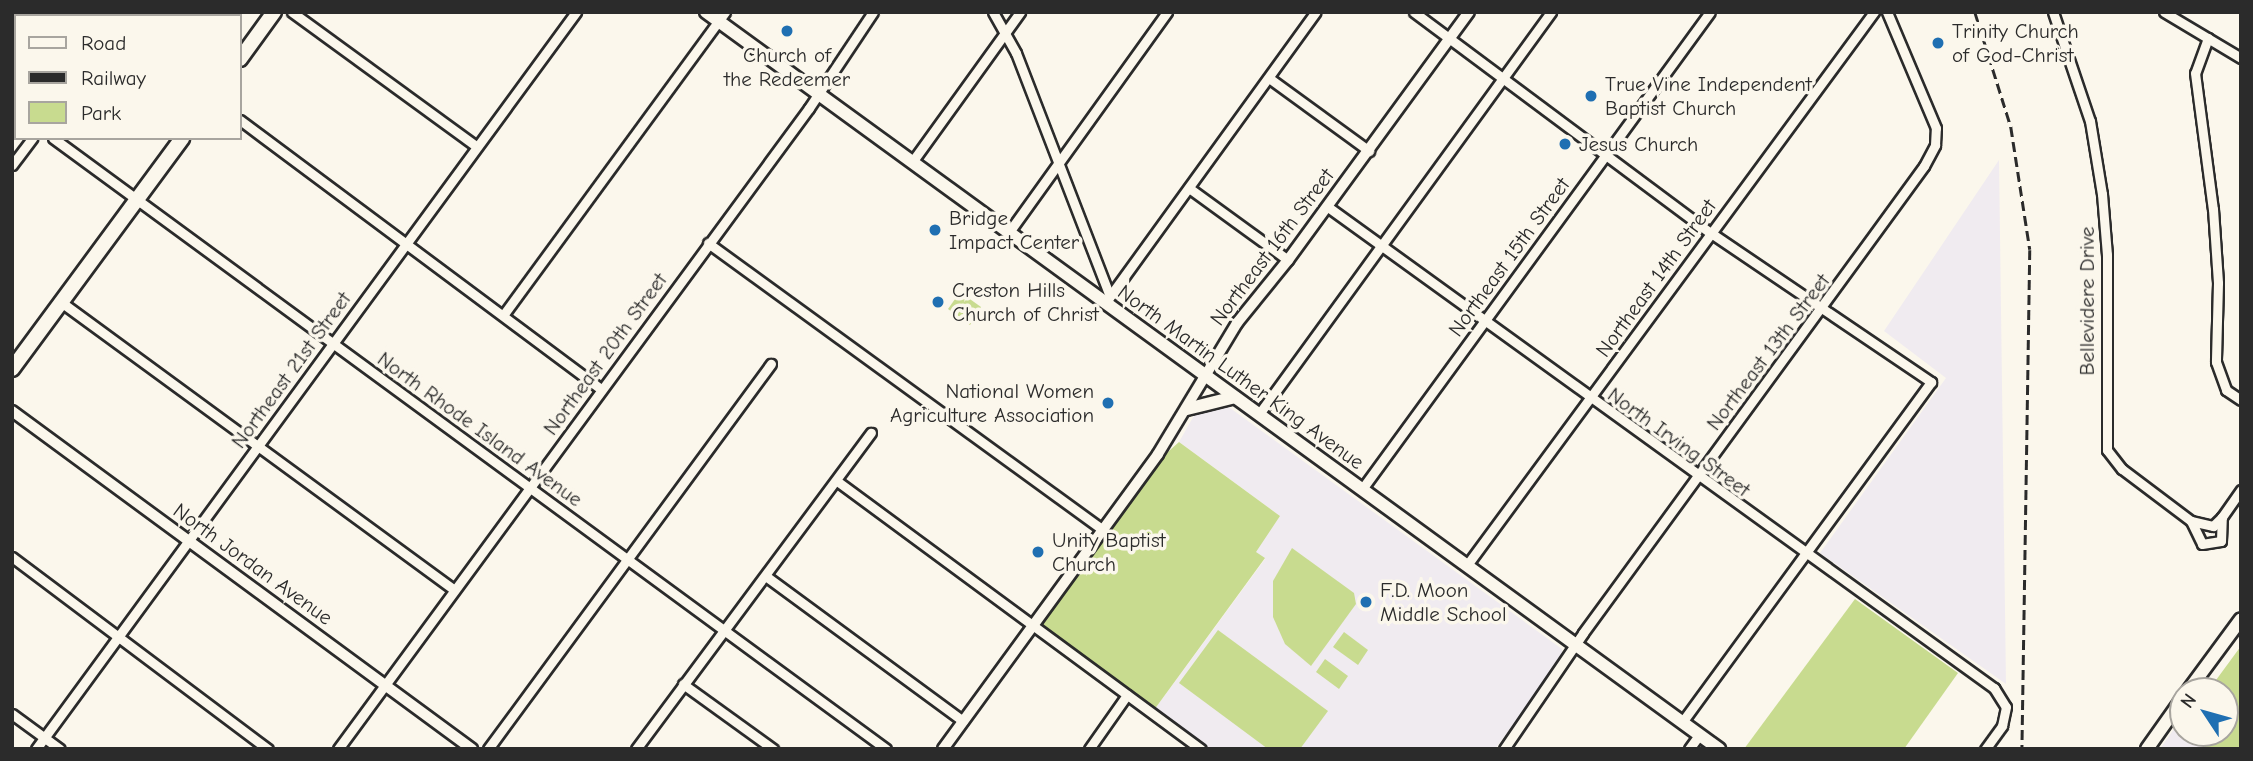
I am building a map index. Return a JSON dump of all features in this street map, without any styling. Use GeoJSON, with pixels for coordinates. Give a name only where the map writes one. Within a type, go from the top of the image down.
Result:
{"type":"FeatureCollection","features":[{"type":"Feature","properties":{"kind":"main road"},"geometry":{"type":"LineString","coordinates":[[242,56],[274,12]]}},
{"type":"Feature","properties":{"kind":"main road","name":"North Martin Luther King Avenue"},"geometry":{"type":"LineString","coordinates":[[706,12],[722,17],[817,93],[1108,300],[1206,376],[1719,749]]}},
{"type":"Feature","properties":{"kind":"main road"},"geometry":{"type":"LineString","coordinates":[[12,369],[181,140]]}},
{"type":"Feature","properties":{"kind":"main road"},"geometry":{"type":"LineString","coordinates":[[1186,409],[1236,397]]}},
{"type":"Feature","properties":{"kind":"main road"},"geometry":{"type":"LineString","coordinates":[[2198,677],[2241,619]]}},
{"type":"Feature","properties":{"kind":"main road"},"geometry":{"type":"LineString","coordinates":[[2147,749],[2169,718]]}},
{"type":"Feature","properties":{"kind":"street"},"geometry":{"type":"LineString","coordinates":[[292,12],[476,146]]}},
{"type":"Feature","properties":{"kind":"street","name":"Northeast 21st Street"},"geometry":{"type":"LineString","coordinates":[[36,749],[576,12]]}},
{"type":"Feature","properties":{"kind":"street","name":"Northeast 20th Street"},"geometry":{"type":"LineString","coordinates":[[338,749],[817,93],[873,12]]}},
{"type":"Feature","properties":{"kind":"street"},"geometry":{"type":"LineString","coordinates":[[993,12],[1006,32],[1108,300]]}},
{"type":"Feature","properties":{"kind":"street"},"geometry":{"type":"LineString","coordinates":[[912,162],[1020,12]]}},
{"type":"Feature","properties":{"kind":"street"},"geometry":{"type":"LineString","coordinates":[[1009,232],[1167,12]]}},
{"type":"Feature","properties":{"kind":"street"},"geometry":{"type":"LineString","coordinates":[[1108,300],[1316,12]]}},
{"type":"Feature","properties":{"kind":"street"},"geometry":{"type":"LineString","coordinates":[[1414,12],[1711,233],[1931,383],[1682,722]]}},
{"type":"Feature","properties":{"kind":"street","name":"Northeast 16th Street"},"geometry":{"type":"LineString","coordinates":[[943,749],[1103,530],[1186,409],[1237,323],[1328,207],[1469,12]]}},
{"type":"Feature","properties":{"kind":"street"},"geometry":{"type":"LineString","coordinates":[[1259,414],[1551,12]]}},
{"type":"Feature","properties":{"kind":"street","name":"Northeast 15th Street"},"geometry":{"type":"LineString","coordinates":[[1362,489],[1710,12]]}},
{"type":"Feature","properties":{"kind":"street","name":"Northeast 14th Street"},"geometry":{"type":"LineString","coordinates":[[1467,565],[1874,12]]}},
{"type":"Feature","properties":{"kind":"street","name":"Northeast 13th Street"},"geometry":{"type":"LineString","coordinates":[[1504,749],[1697,477],[1822,310],[1935,145],[1936,128],[1927,100],[1887,12]]}},
{"type":"Feature","properties":{"kind":"street","name":"Bellevidere Drive"},"geometry":{"type":"LineString","coordinates":[[2053,12],[2090,121],[2102,194],[2107,255],[2107,450],[2122,469],[2191,521],[2202,544],[2212,545],[2221,541],[2222,517]]}},
{"type":"Feature","properties":{"kind":"street"},"geometry":{"type":"LineString","coordinates":[[2164,12],[2241,58]]}},
{"type":"Feature","properties":{"kind":"street"},"geometry":{"type":"LineString","coordinates":[[504,314],[722,17]]}},
{"type":"Feature","properties":{"kind":"street"},"geometry":{"type":"LineString","coordinates":[[2208,38],[2195,73],[2213,209],[2218,283],[2216,362],[2226,390],[2241,400]]}},
{"type":"Feature","properties":{"kind":"street"},"geometry":{"type":"LineString","coordinates":[[1269,78],[1369,150]]}},
{"type":"Feature","properties":{"kind":"street"},"geometry":{"type":"LineString","coordinates":[[242,121],[600,388]]}},
{"type":"Feature","properties":{"kind":"street"},"geometry":{"type":"LineString","coordinates":[[12,164],[30,140]]}},
{"type":"Feature","properties":{"kind":"street","name":"North Rhode Island Avenue"},"geometry":{"type":"LineString","coordinates":[[56,140],[886,749]]}},
{"type":"Feature","properties":{"kind":"street"},"geometry":{"type":"LineString","coordinates":[[1189,188],[1288,260]]}},
{"type":"Feature","properties":{"kind":"street","name":"North Irving Street"},"geometry":{"type":"LineString","coordinates":[[1328,207],[1697,477],[1994,688],[2006,707],[2002,726],[1985,749]]}},
{"type":"Feature","properties":{"kind":"street"},"geometry":{"type":"LineString","coordinates":[[708,243],[1103,530]]}},
{"type":"Feature","properties":{"kind":"street"},"geometry":{"type":"LineString","coordinates":[[61,302],[454,590]]}},
{"type":"Feature","properties":{"kind":"street"},"geometry":{"type":"LineString","coordinates":[[488,749],[771,364]]}},
{"type":"Feature","properties":{"kind":"street","name":"North Jordan Avenue"},"geometry":{"type":"LineString","coordinates":[[12,411],[472,749]]}},
{"type":"Feature","properties":{"kind":"street"},"geometry":{"type":"LineString","coordinates":[[636,749],[767,577],[871,433]]}},
{"type":"Feature","properties":{"kind":"street"},"geometry":{"type":"LineString","coordinates":[[837,481],[1201,749]]}},
{"type":"Feature","properties":{"kind":"street"},"geometry":{"type":"LineString","coordinates":[[2191,521],[2213,526],[2241,490]]}},
{"type":"Feature","properties":{"kind":"street"},"geometry":{"type":"LineString","coordinates":[[12,557],[268,749]]}},
{"type":"Feature","properties":{"kind":"street"},"geometry":{"type":"LineString","coordinates":[[767,577],[963,722]]}},
{"type":"Feature","properties":{"kind":"street"},"geometry":{"type":"LineString","coordinates":[[683,684],[773,749]]}},
{"type":"Feature","properties":{"kind":"street"},"geometry":{"type":"LineString","coordinates":[[1089,749],[1127,695]]}},
{"type":"Feature","properties":{"kind":"street"},"geometry":{"type":"LineString","coordinates":[[12,714],[60,749]]}},
{"type":"Feature","properties":{"kind":"street"},"geometry":{"type":"LineString","coordinates":[[1689,749],[1699,734]]}},
{"type":"Feature","properties":{"kind":"shaded area"},"geometry":{"type":"Polygon","coordinates":[[[1999,160],[2006,684],[1820,553],[1946,378],[1884,331],[1999,160]]]}},
{"type":"Feature","properties":{"kind":"shaded area","name":"F.D. Moon Middle School"},"geometry":{"type":"Polygon","coordinates":[[[1226,405],[1562,649],[1562,658],[1495,749],[1208,749],[1154,710],[1265,559],[1255,552],[1280,516],[1179,442],[1196,412],[1226,405]]]}},
{"type":"Feature","properties":{"kind":"shaded area"},"geometry":{"type":"Polygon","coordinates":[[[2169,736],[2169,747],[2208,749],[2160,749],[2169,736]]]}},
{"type":"Feature","properties":{"kind":"green space"},"geometry":{"type":"Polygon","coordinates":[[[960,292],[981,307],[970,325],[948,309],[960,292]]]}},
{"type":"Feature","properties":{"kind":"green space"},"geometry":{"type":"Polygon","coordinates":[[[1179,442],[1280,516],[1256,552],[1265,558],[1154,710],[1041,624],[1160,459],[1179,442]]]}},
{"type":"Feature","properties":{"kind":"green space"},"geometry":{"type":"Polygon","coordinates":[[[1292,548],[1354,593],[1356,604],[1311,666],[1285,644],[1273,617],[1273,581],[1292,548]]]}},
{"type":"Feature","properties":{"kind":"green space"},"geometry":{"type":"Polygon","coordinates":[[[1855,599],[1958,673],[1904,749],[1744,749],[1855,599]]]}},
{"type":"Feature","properties":{"kind":"green space"},"geometry":{"type":"Polygon","coordinates":[[[1218,630],[1328,711],[1300,749],[1268,749],[1179,683],[1218,630]]]}},
{"type":"Feature","properties":{"kind":"green space"},"geometry":{"type":"Polygon","coordinates":[[[1344,632],[1368,650],[1358,665],[1333,647],[1344,632]]]}},
{"type":"Feature","properties":{"kind":"green space"},"geometry":{"type":"Polygon","coordinates":[[[2241,646],[2241,749],[2205,747],[2239,747],[2239,677],[2218,677],[2241,646]]]}},
{"type":"Feature","properties":{"kind":"green space"},"geometry":{"type":"Polygon","coordinates":[[[1325,659],[1348,676],[1339,689],[1316,672],[1325,659]]]}},
{"type":"Feature","properties":{"kind":"railway"},"geometry":{"type":"LineString","coordinates":[[1975,12],[2011,127],[2030,250],[2022,749]]}},
{"type":"Feature","properties":{"kind":"place","name":"Church of the Redeemer"},"geometry":{"type":"Point","coordinates":[787,31]}},
{"type":"Feature","properties":{"kind":"place","name":"Trinity Church of God-Christ"},"geometry":{"type":"Point","coordinates":[1938,43]}},
{"type":"Feature","properties":{"kind":"place","name":"True Vine Independent Baptist Church"},"geometry":{"type":"Point","coordinates":[1591,96]}},
{"type":"Feature","properties":{"kind":"place","name":"Jesus Church"},"geometry":{"type":"Point","coordinates":[1565,144]}},
{"type":"Feature","properties":{"kind":"place","name":"Bridge Impact Center"},"geometry":{"type":"Point","coordinates":[935,230]}},
{"type":"Feature","properties":{"kind":"place","name":"Creston Hills Church of Christ"},"geometry":{"type":"Point","coordinates":[938,302]}},
{"type":"Feature","properties":{"kind":"place","name":"National Women Agriculture Association"},"geometry":{"type":"Point","coordinates":[1108,403]}},
{"type":"Feature","properties":{"kind":"place","name":"Unity Baptist Church"},"geometry":{"type":"Point","coordinates":[1038,552]}},
{"type":"Feature","properties":{"kind":"place","name":"F.D. Moon Middle School"},"geometry":{"type":"Point","coordinates":[1366,602]}}]}
